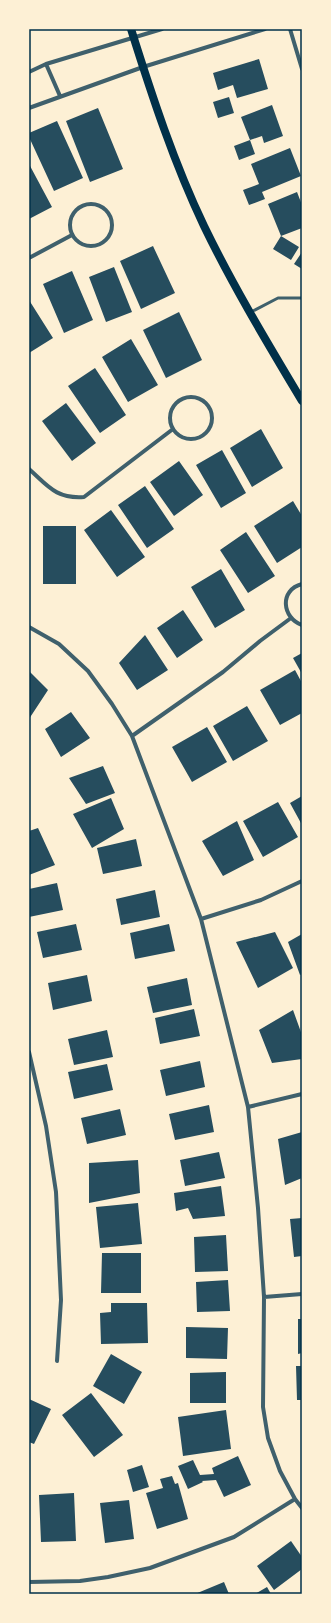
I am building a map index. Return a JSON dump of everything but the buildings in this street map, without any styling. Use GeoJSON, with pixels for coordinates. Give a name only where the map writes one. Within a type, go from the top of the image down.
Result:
{"type":"FeatureCollection","features":[{"type":"Feature","properties":{"kind":"main road"},"geometry":{"type":"LineString","coordinates":[[131,29],[177,162],[204,225],[249,312],[302,401]]}},
{"type":"Feature","properties":{"kind":"street"},"geometry":{"type":"LineString","coordinates":[[29,72],[46,64],[162,29]]}},
{"type":"Feature","properties":{"kind":"street"},"geometry":{"type":"LineString","coordinates":[[29,108],[143,67],[265,29]]}},
{"type":"Feature","properties":{"kind":"street"},"geometry":{"type":"LineString","coordinates":[[290,29],[302,69]]}},
{"type":"Feature","properties":{"kind":"street"},"geometry":{"type":"LineString","coordinates":[[46,64],[60,96]]}},
{"type":"Feature","properties":{"kind":"street"},"geometry":{"type":"LineString","coordinates":[[98,204],[105,208],[110,215],[112,231],[108,238],[101,244],[93,246],[85,245],[78,242],[72,235],[70,227],[71,219],[75,211],[81,206],[98,204]]}},
{"type":"Feature","properties":{"kind":"street"},"geometry":{"type":"LineString","coordinates":[[29,258],[72,235]]}},
{"type":"Feature","properties":{"kind":"street"},"geometry":{"type":"LineString","coordinates":[[191,398],[203,401],[208,405],[212,418],[208,431],[203,436],[190,440],[184,438],[174,429],[170,417],[175,406],[180,401],[191,398]]}},
{"type":"Feature","properties":{"kind":"street"},"geometry":{"type":"LineString","coordinates":[[29,469],[60,495],[84,497],[174,429]]}},
{"type":"Feature","properties":{"kind":"street"},"geometry":{"type":"LineString","coordinates":[[302,584],[293,588],[286,599],[286,606],[291,618],[302,625]]}},
{"type":"Feature","properties":{"kind":"street"},"geometry":{"type":"LineString","coordinates":[[132,736],[223,672],[260,641],[291,618]]}},
{"type":"Feature","properties":{"kind":"street"},"geometry":{"type":"LineString","coordinates":[[29,627],[59,644],[88,672],[112,704],[132,736],[201,919],[248,1107],[258,1208],[264,1297],[263,1408],[268,1438],[280,1471],[294,1499],[302,1508]]}},
{"type":"Feature","properties":{"kind":"street"},"geometry":{"type":"LineString","coordinates":[[201,919],[261,900],[302,881]]}},
{"type":"Feature","properties":{"kind":"street"},"geometry":{"type":"LineString","coordinates":[[29,1052],[46,1126],[56,1192],[60,1300],[57,1361]]}},
{"type":"Feature","properties":{"kind":"street"},"geometry":{"type":"LineString","coordinates":[[248,1107],[302,1094]]}},
{"type":"Feature","properties":{"kind":"street"},"geometry":{"type":"LineString","coordinates":[[264,1297],[302,1294]]}},
{"type":"Feature","properties":{"kind":"street"},"geometry":{"type":"LineString","coordinates":[[29,1582],[80,1581],[150,1568],[234,1537],[294,1499]]}},
{"type":"Feature","properties":{"kind":"lane"},"geometry":{"type":"LineString","coordinates":[[249,312],[278,298],[302,298]]}}]}
